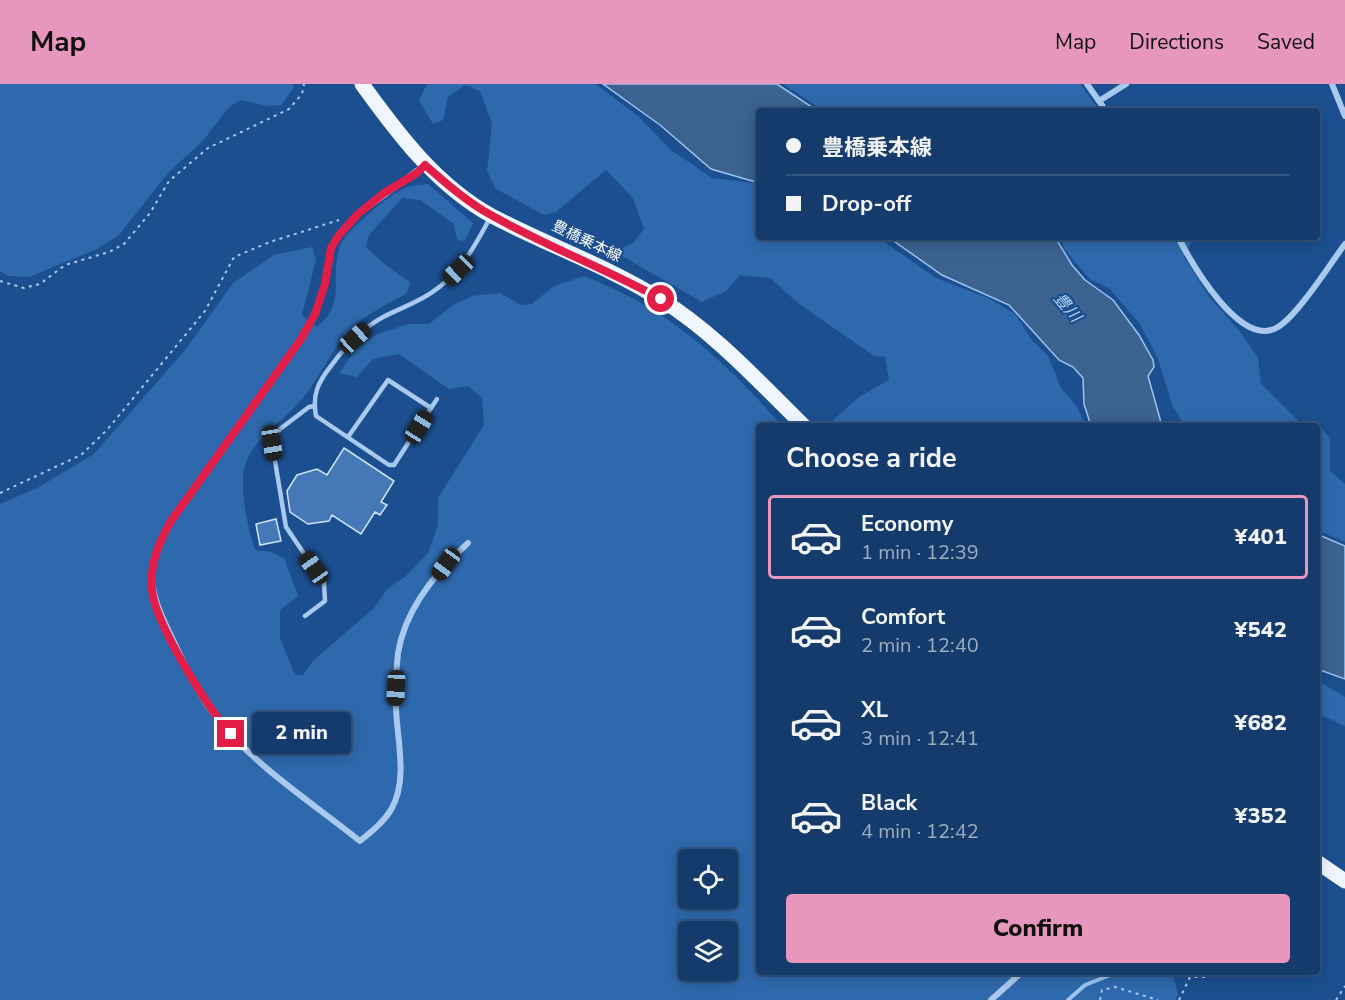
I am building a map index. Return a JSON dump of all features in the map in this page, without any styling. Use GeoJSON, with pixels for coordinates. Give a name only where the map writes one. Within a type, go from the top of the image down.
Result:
{"type":"FeatureCollection","features":[{"type":"Feature","properties":{"kind":"main road","name":"豊橋乗本線"},"geometry":{"type":"LineString","coordinates":[[362,84],[425,165],[459,194],[491,215],[613,273],[661,299],[738,362],[801,423]]}},
{"type":"Feature","properties":{"kind":"main road"},"geometry":{"type":"LineString","coordinates":[[1320,864],[1345,881]]}},
{"type":"Feature","properties":{"kind":"street"},"geometry":{"type":"LineString","coordinates":[[1087,84],[1104,108]]}},
{"type":"Feature","properties":{"kind":"street"},"geometry":{"type":"LineString","coordinates":[[1099,101],[1126,84]]}},
{"type":"Feature","properties":{"kind":"street"},"geometry":{"type":"LineString","coordinates":[[1332,84],[1345,116]]}},
{"type":"Feature","properties":{"kind":"street"},"geometry":{"type":"LineString","coordinates":[[425,165],[358,214],[331,248],[318,304],[301,339],[171,521],[156,547],[152,570],[152,592],[196,687],[220,722],[243,746],[360,841],[392,809],[398,789],[400,766],[395,706],[398,652],[406,628],[421,597],[446,564],[468,543]]}},
{"type":"Feature","properties":{"kind":"street"},"geometry":{"type":"LineString","coordinates":[[1180,240],[1202,278],[1239,322],[1258,331],[1278,327],[1294,311],[1345,244]]}},
{"type":"Feature","properties":{"kind":"street"},"geometry":{"type":"LineString","coordinates":[[991,1000],[1019,975]]}},
{"type":"Feature","properties":{"kind":"lane"},"geometry":{"type":"LineString","coordinates":[[437,399],[394,465],[389,465],[316,416],[314,406],[315,394],[320,381],[345,346],[383,317],[439,288],[458,270],[475,246],[491,215]]}},
{"type":"Feature","properties":{"kind":"lane"},"geometry":{"type":"LineString","coordinates":[[348,437],[388,380],[431,408]]}},
{"type":"Feature","properties":{"kind":"lane"},"geometry":{"type":"LineString","coordinates":[[305,616],[325,601],[324,583],[286,527],[272,443],[280,429],[309,407],[314,406]]}},
{"type":"Feature","properties":{"kind":"path"},"geometry":{"type":"LineString","coordinates":[[0,281],[24,288],[40,284],[65,265],[109,252],[124,244],[150,213],[169,181],[208,148],[268,122],[289,109],[303,94],[304,84]]}},
{"type":"Feature","properties":{"kind":"path"},"geometry":{"type":"LineString","coordinates":[[0,493],[81,455],[107,430],[205,311],[234,257],[270,242],[333,223],[350,214],[358,214]]}},
{"type":"Feature","properties":{"kind":"path"},"geometry":{"type":"LineString","coordinates":[[1179,1000],[1190,976],[1208,977],[1212,975]]}},
{"type":"Feature","properties":{"kind":"path"},"geometry":{"type":"LineString","coordinates":[[1336,1000],[1345,986]]}},
{"type":"Feature","properties":{"kind":"path"},"geometry":{"type":"LineString","coordinates":[[1100,1000],[1102,990],[1115,987],[1158,1000]]}},
{"type":"Feature","properties":{"kind":"shaded area"},"geometry":{"type":"Polygon","coordinates":[[[0,84],[293,84],[293,89],[281,105],[266,106],[241,100],[229,107],[202,142],[169,172],[119,235],[97,249],[29,277],[8,276],[0,271],[0,84]]]}},
{"type":"Feature","properties":{"kind":"shaded area"},"geometry":{"type":"Polygon","coordinates":[[[427,84],[596,84],[639,117],[671,150],[712,178],[756,185],[756,240],[881,240],[936,278],[990,299],[1015,314],[1031,339],[1048,356],[1061,388],[1077,407],[1085,423],[832,423],[859,397],[889,380],[885,357],[874,356],[798,303],[770,278],[740,275],[726,291],[702,302],[622,256],[622,248],[633,243],[644,229],[633,198],[606,170],[556,212],[544,215],[496,189],[487,171],[492,124],[480,91],[465,85],[448,97],[443,120],[433,124],[419,100],[427,84]]]}},
{"type":"Feature","properties":{"kind":"shaded area"},"geometry":{"type":"Polygon","coordinates":[[[783,84],[1080,84],[1098,108],[819,108],[783,84]]]}},
{"type":"Feature","properties":{"kind":"shaded area"},"geometry":{"type":"Polygon","coordinates":[[[428,184],[473,223],[465,241],[457,240],[454,224],[420,200],[402,198],[369,235],[366,247],[383,263],[411,283],[406,294],[371,313],[352,328],[337,346],[304,397],[258,442],[247,459],[244,469],[245,510],[255,550],[271,552],[284,558],[298,596],[280,610],[280,638],[295,675],[303,675],[314,660],[374,608],[387,589],[406,576],[428,553],[438,525],[438,498],[484,425],[482,398],[468,386],[449,389],[399,354],[373,359],[357,377],[339,373],[356,350],[375,335],[408,324],[429,324],[453,305],[472,296],[500,293],[521,305],[532,304],[554,286],[584,276],[642,304],[692,338],[738,379],[779,423],[756,423],[756,975],[1173,975],[1178,994],[1175,1000],[0,1000],[0,504],[37,488],[94,454],[186,349],[233,283],[274,255],[312,247],[316,260],[302,315],[317,327],[332,309],[336,290],[337,257],[344,239],[359,222],[405,188],[428,184]]]}},
{"type":"Feature","properties":{"kind":"shaded area"},"geometry":{"type":"Polygon","coordinates":[[[1062,240],[1192,240],[1184,257],[1210,298],[1238,329],[1258,358],[1261,384],[1301,423],[1183,423],[1173,407],[1158,359],[1140,324],[1110,289],[1090,279],[1064,249],[1062,240]]]}},
{"type":"Feature","properties":{"kind":"shaded area"},"geometry":{"type":"Polygon","coordinates":[[[1320,426],[1330,438],[1330,471],[1345,484],[1345,542],[1320,531],[1320,426]]]}},
{"type":"Feature","properties":{"kind":"shaded area"},"geometry":{"type":"Polygon","coordinates":[[[1320,682],[1345,697],[1345,726],[1320,714],[1320,682]]]}},
{"type":"Feature","properties":{"kind":"water"},"geometry":{"type":"Polygon","coordinates":[[[603,84],[777,84],[813,108],[756,108],[756,182],[711,169],[660,125],[603,84]]]}},
{"type":"Feature","properties":{"kind":"water","name":"豊川"},"geometry":{"type":"Polygon","coordinates":[[[892,240],[1057,240],[1072,265],[1085,280],[1113,300],[1139,335],[1153,360],[1154,367],[1148,376],[1161,423],[1090,423],[1084,404],[1083,378],[1073,367],[1059,360],[1009,305],[942,275],[892,240]]]}},
{"type":"Feature","properties":{"kind":"water"},"geometry":{"type":"Polygon","coordinates":[[[1320,535],[1345,546],[1345,679],[1320,670],[1320,535]]]}},
{"type":"Feature","properties":{"kind":"building"},"geometry":{"type":"Polygon","coordinates":[[[344,448],[394,481],[381,502],[387,505],[380,515],[375,512],[361,534],[332,515],[329,521],[308,524],[290,512],[287,491],[297,475],[317,469],[327,475],[344,448]]]}},
{"type":"Feature","properties":{"kind":"building"},"geometry":{"type":"Polygon","coordinates":[[[276,519],[281,541],[260,545],[256,524],[276,519]]]}},
{"type":"Feature","properties":{"kind":"waterway"},"geometry":{"type":"LineString","coordinates":[[1068,1000],[1085,985],[1110,975]]}},
{"type":"Feature","properties":{"kind":"route"},"geometry":{"type":"LineString","coordinates":[[231,734],[196,687],[160,613],[152,592],[152,570],[156,547],[171,521],[301,339],[315,314],[325,284],[331,248],[339,235],[358,214],[425,165],[459,194],[491,215],[613,273],[661,299]]}}]}
